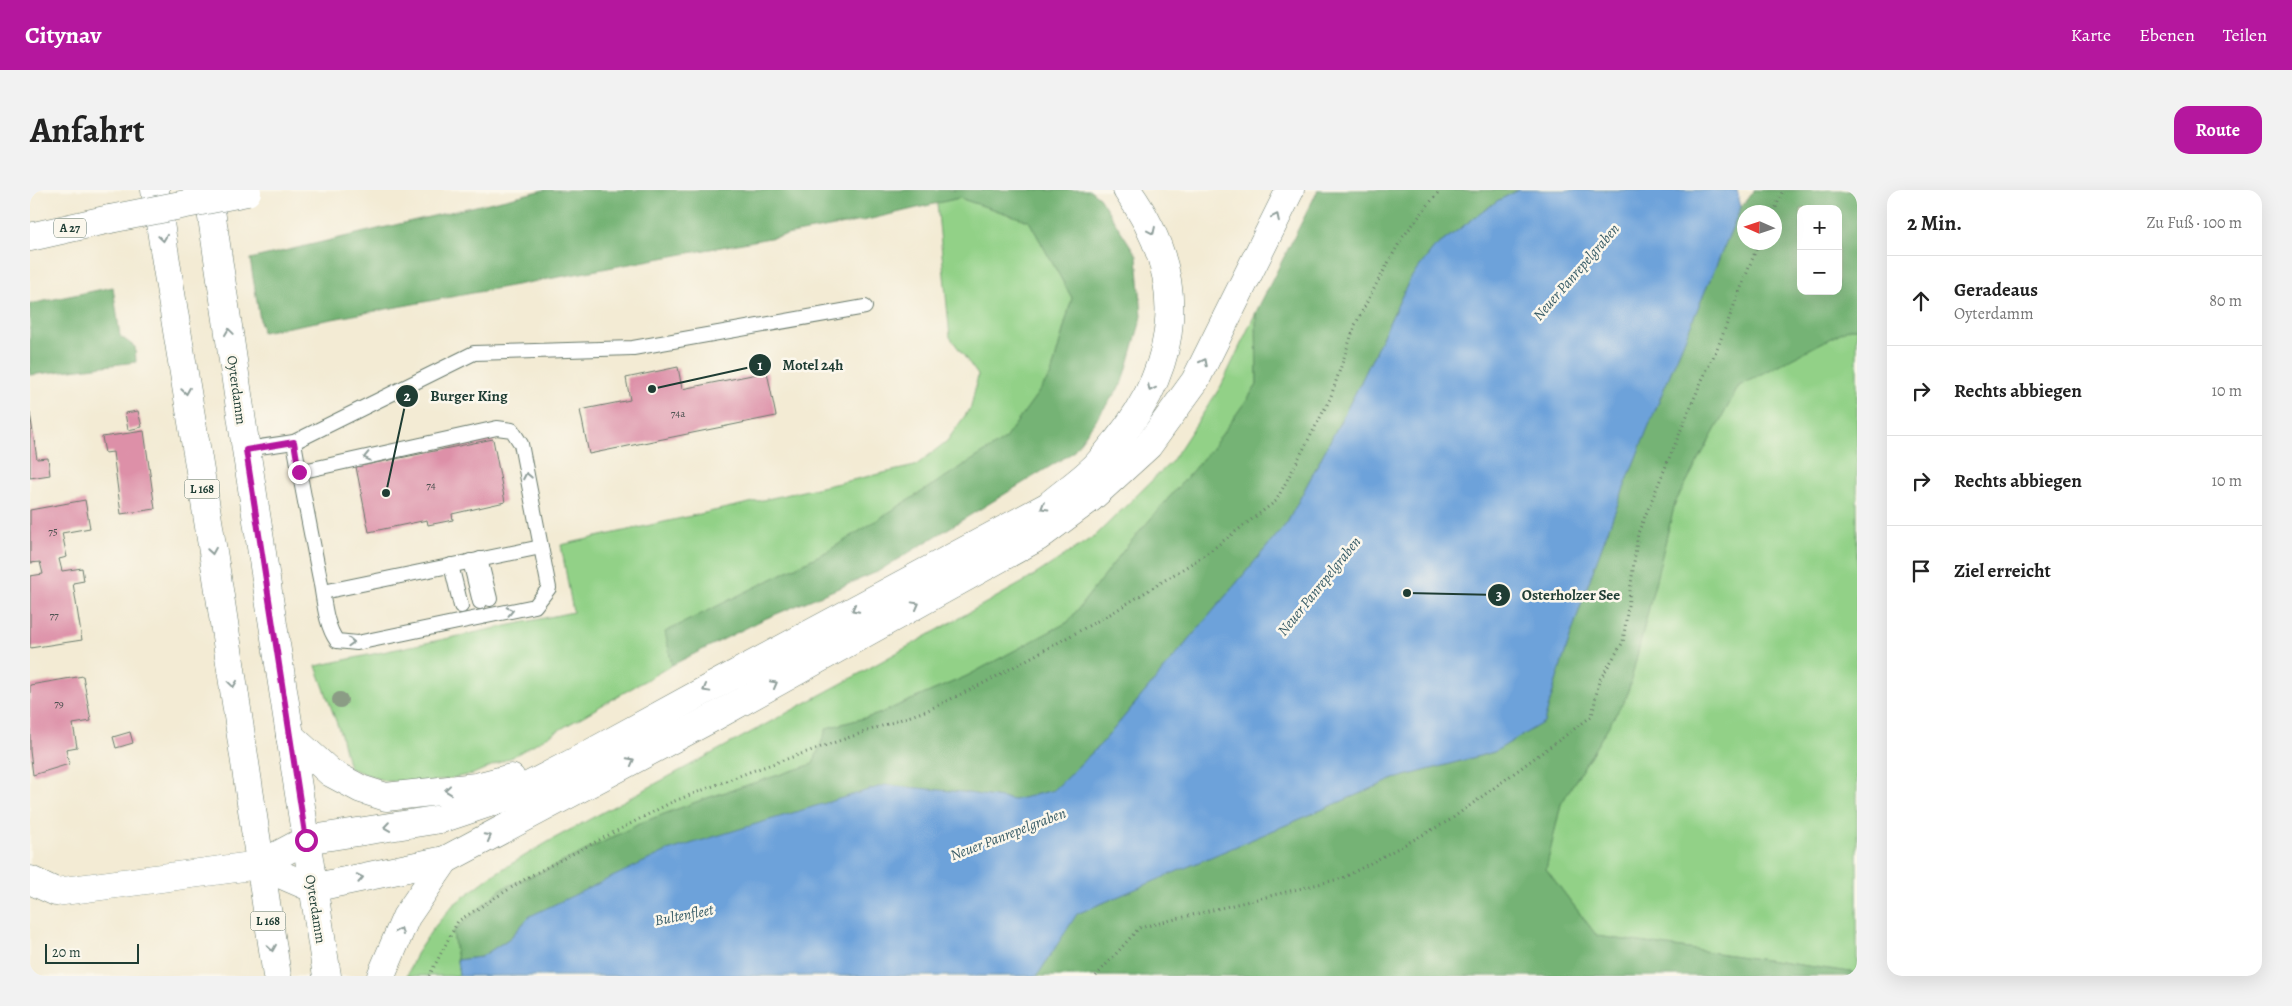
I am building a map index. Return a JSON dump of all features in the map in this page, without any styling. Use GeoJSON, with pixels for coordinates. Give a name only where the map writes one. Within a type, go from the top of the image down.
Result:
{"type":"FeatureCollection","features":[{"type":"Feature","properties":{"kind":"main road","name":"L 168"},"geometry":{"type":"LineString","coordinates":[[156,190],[178,343],[226,636],[277,976]]}},
{"type":"Feature","properties":{"kind":"main road","name":"Oyterdamm"},"geometry":{"type":"LineString","coordinates":[[208,190],[312,888],[327,976]]}},
{"type":"Feature","properties":{"kind":"main road"},"geometry":{"type":"LineString","coordinates":[[30,880],[56,892],[259,865],[306,840],[441,819],[507,796],[580,760],[714,684],[1048,506],[1095,467],[1136,417],[1154,383],[1166,349],[1170,314],[1167,279],[1158,244],[1144,213],[1127,190]]}},
{"type":"Feature","properties":{"kind":"main road"},"geometry":{"type":"LineString","coordinates":[[259,865],[312,888],[445,860],[714,717],[1038,537],[1091,498],[1148,446],[1195,381],[1290,190]]}},
{"type":"Feature","properties":{"kind":"main road","name":"A 27"},"geometry":{"type":"LineString","coordinates":[[30,237],[251,191]]}},
{"type":"Feature","properties":{"kind":"main road"},"geometry":{"type":"LineString","coordinates":[[290,736],[331,773],[361,789],[386,796],[476,787],[580,760]]}},
{"type":"Feature","properties":{"kind":"main road"},"geometry":{"type":"LineString","coordinates":[[381,976],[406,917],[445,860]]}},
{"type":"Feature","properties":{"kind":"lane"},"geometry":{"type":"LineString","coordinates":[[246,450],[294,442],[474,353],[633,348],[864,307]]}},
{"type":"Feature","properties":{"kind":"lane"},"geometry":{"type":"LineString","coordinates":[[294,442],[299,472],[331,633],[337,642],[357,643],[534,606],[549,588],[521,444],[512,430],[497,428],[299,472]]}},
{"type":"Feature","properties":{"kind":"lane"},"geometry":{"type":"LineString","coordinates":[[323,592],[541,546]]}},
{"type":"Feature","properties":{"kind":"lane"},"geometry":{"type":"LineString","coordinates":[[466,562],[475,603],[466,562]]}},
{"type":"Feature","properties":{"kind":"path"},"geometry":{"type":"LineString","coordinates":[[429,976],[458,921],[530,876],[672,802],[752,771],[928,710],[986,682],[1112,613],[1202,557],[1276,501],[1330,400],[1355,325],[1373,290],[1402,238],[1440,190]]}},
{"type":"Feature","properties":{"kind":"path"},"geometry":{"type":"LineString","coordinates":[[1777,205],[1783,190]]}},
{"type":"Feature","properties":{"kind":"path"},"geometry":{"type":"LineString","coordinates":[[1096,976],[1139,928],[1342,878],[1450,820],[1592,716],[1599,681],[1623,642],[1638,533],[1697,391],[1717,349],[1756,250]]}},
{"type":"Feature","properties":{"kind":"green space"},"geometry":{"type":"Polygon","coordinates":[[[544,190],[1090,190],[1099,197],[1137,256],[1142,316],[1123,382],[1072,453],[877,572],[762,620],[672,665],[665,632],[828,551],[1004,440],[1051,375],[1072,298],[1029,221],[959,198],[867,220],[262,332],[250,259],[544,190]]]}},
{"type":"Feature","properties":{"kind":"green space"},"geometry":{"type":"Polygon","coordinates":[[[1318,190],[1519,190],[1497,201],[1434,248],[1410,279],[1361,382],[1287,523],[1102,743],[1054,790],[1014,800],[962,792],[530,916],[510,938],[481,957],[457,960],[453,932],[501,889],[555,866],[643,822],[704,799],[813,764],[827,728],[876,715],[967,676],[1068,622],[1127,546],[1213,447],[1257,385],[1256,312],[1318,190]]]}},
{"type":"Feature","properties":{"kind":"green space"},"geometry":{"type":"Polygon","coordinates":[[[1754,190],[1857,190],[1857,328],[1850,328],[1739,386],[1675,503],[1627,696],[1561,804],[1546,869],[1597,936],[1857,973],[1857,976],[1037,976],[1076,914],[1394,779],[1494,752],[1544,722],[1564,656],[1609,526],[1660,398],[1737,216],[1737,250],[1782,250],[1782,205],[1743,205],[1754,190]]]}},
{"type":"Feature","properties":{"kind":"green space"},"geometry":{"type":"Polygon","coordinates":[[[959,198],[1029,221],[1072,298],[1051,375],[1004,440],[828,551],[666,632],[672,665],[512,757],[473,774],[432,782],[385,781],[349,768],[341,735],[316,666],[573,612],[561,545],[915,466],[947,441],[971,407],[978,375],[950,337],[937,203],[959,198]]]}},
{"type":"Feature","properties":{"kind":"green space"},"geometry":{"type":"Polygon","coordinates":[[[113,287],[120,336],[135,347],[136,362],[30,375],[30,304],[113,287]]]}},
{"type":"Feature","properties":{"kind":"green space"},"geometry":{"type":"Polygon","coordinates":[[[1256,312],[1257,385],[1213,447],[1127,546],[1068,622],[967,676],[876,715],[827,728],[813,764],[704,799],[643,822],[555,866],[501,889],[453,932],[459,976],[407,976],[416,954],[432,930],[453,905],[491,876],[553,839],[848,680],[1027,580],[1096,535],[1172,461],[1221,386],[1256,312]]]}},
{"type":"Feature","properties":{"kind":"green space"},"geometry":{"type":"Polygon","coordinates":[[[1850,328],[1857,328],[1857,973],[1597,936],[1546,869],[1561,804],[1627,696],[1675,503],[1739,386],[1850,328]]]}},
{"type":"Feature","properties":{"kind":"water"},"geometry":{"type":"Polygon","coordinates":[[[1519,190],[1737,190],[1741,205],[1737,205],[1737,216],[1660,398],[1609,526],[1564,656],[1544,722],[1494,752],[1394,779],[1077,914],[1037,976],[459,976],[457,960],[481,957],[510,938],[530,916],[667,851],[885,785],[962,792],[1014,800],[1054,790],[1102,743],[1287,523],[1361,382],[1410,279],[1434,248],[1497,201],[1519,190]]]}},
{"type":"Feature","properties":{"kind":"building"},"geometry":{"type":"Polygon","coordinates":[[[678,367],[682,389],[767,372],[776,416],[589,454],[580,410],[630,400],[626,378],[678,367]]]}},
{"type":"Feature","properties":{"kind":"building"},"geometry":{"type":"Polygon","coordinates":[[[138,411],[142,427],[128,430],[125,413],[138,411]]]}},
{"type":"Feature","properties":{"kind":"building"},"geometry":{"type":"Polygon","coordinates":[[[30,413],[37,459],[48,458],[50,475],[30,478],[30,413]]]}},
{"type":"Feature","properties":{"kind":"building"},"geometry":{"type":"Polygon","coordinates":[[[144,431],[155,509],[121,514],[113,452],[105,453],[102,437],[144,431]]]}},
{"type":"Feature","properties":{"kind":"building"},"geometry":{"type":"Polygon","coordinates":[[[493,439],[505,502],[452,514],[453,520],[428,525],[427,520],[369,532],[356,467],[493,439]]]}},
{"type":"Feature","properties":{"kind":"building"},"geometry":{"type":"Polygon","coordinates":[[[85,500],[90,528],[62,533],[67,557],[59,559],[62,571],[82,568],[84,581],[73,583],[82,640],[30,648],[30,576],[43,574],[40,562],[30,563],[30,510],[85,500]]]}},
{"type":"Feature","properties":{"kind":"building"},"geometry":{"type":"Polygon","coordinates":[[[83,676],[91,721],[73,724],[77,747],[66,749],[69,764],[33,775],[30,751],[30,685],[83,676]]]}},
{"type":"Feature","properties":{"kind":"building"},"geometry":{"type":"Polygon","coordinates":[[[130,732],[133,743],[116,748],[113,737],[130,732]]]}},
{"type":"Feature","properties":{"kind":"place","name":"Motel 24h"},"geometry":{"type":"Point","coordinates":[652,389]}},
{"type":"Feature","properties":{"kind":"place","name":"Burger King"},"geometry":{"type":"Point","coordinates":[386,493]}},
{"type":"Feature","properties":{"kind":"place","name":"Osterholzer See"},"geometry":{"type":"Point","coordinates":[1407,593]}},
{"type":"Feature","properties":{"kind":"route"},"geometry":{"type":"LineString","coordinates":[[299,472],[294,442],[246,450],[306,840]]}},
{"type":"Feature","properties":{"kind":"water label","name":"Neuer Panrepelgraben"},"geometry":{"type":"Point","coordinates":[1576,272]}},
{"type":"Feature","properties":{"kind":"water label","name":"Neuer Panrepelgraben"},"geometry":{"type":"Point","coordinates":[1319,586]}},
{"type":"Feature","properties":{"kind":"water label","name":"Neuer Panrepelgraben"},"geometry":{"type":"Point","coordinates":[1008,834]}},
{"type":"Feature","properties":{"kind":"water label","name":"Bultenfleet"},"geometry":{"type":"Point","coordinates":[684,915]}}]}
